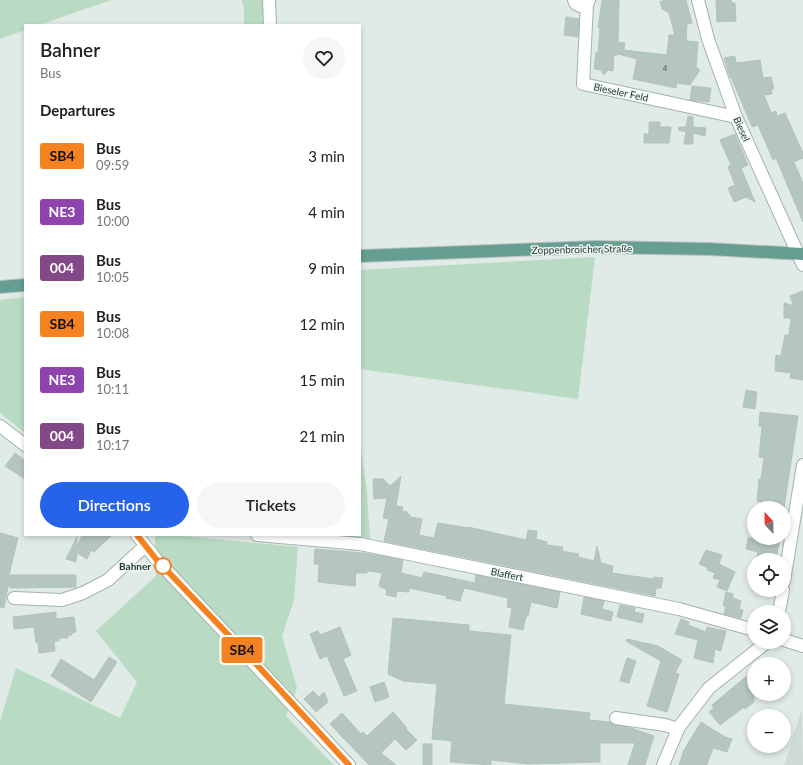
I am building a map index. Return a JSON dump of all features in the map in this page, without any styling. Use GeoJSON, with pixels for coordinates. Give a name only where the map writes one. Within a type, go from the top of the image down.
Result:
{"type":"FeatureCollection","features":[{"type":"Feature","properties":{"kind":"main road","name":"Zoppenbroicher Straße"},"geometry":{"type":"LineString","coordinates":[[361,256],[596,247],[709,249],[800,254]]}},
{"type":"Feature","properties":{"kind":"main road"},"geometry":{"type":"LineString","coordinates":[[0,287],[24,285]]}},
{"type":"Feature","properties":{"kind":"street"},"geometry":{"type":"LineString","coordinates":[[269,0],[270,24]]}},
{"type":"Feature","properties":{"kind":"street","name":"Bieseler Feld"},"geometry":{"type":"LineString","coordinates":[[574,0],[576,4],[580,6],[588,2]]}},
{"type":"Feature","properties":{"kind":"street","name":"Biesel"},"geometry":{"type":"LineString","coordinates":[[698,0],[708,39],[736,117],[800,254]]}},
{"type":"Feature","properties":{"kind":"street","name":"Bieseler Feld"},"geometry":{"type":"LineString","coordinates":[[588,2],[583,84],[736,117]]}},
{"type":"Feature","properties":{"kind":"street"},"geometry":{"type":"LineString","coordinates":[[800,254],[803,266]]}},
{"type":"Feature","properties":{"kind":"street"},"geometry":{"type":"LineString","coordinates":[[0,427],[24,444]]}},
{"type":"Feature","properties":{"kind":"street"},"geometry":{"type":"LineString","coordinates":[[789,553],[803,465]]}},
{"type":"Feature","properties":{"kind":"street"},"geometry":{"type":"LineString","coordinates":[[138,536],[145,546],[349,765]]}},
{"type":"Feature","properties":{"kind":"street","name":"Blaffert"},"geometry":{"type":"LineString","coordinates":[[268,536],[360,544],[679,609],[747,628]]}},
{"type":"Feature","properties":{"kind":"street"},"geometry":{"type":"LineString","coordinates":[[14,598],[62,600],[82,593],[108,580],[145,546]]}},
{"type":"Feature","properties":{"kind":"street"},"geometry":{"type":"LineString","coordinates":[[791,642],[803,646]]}},
{"type":"Feature","properties":{"kind":"street"},"geometry":{"type":"LineString","coordinates":[[663,765],[678,729],[709,688],[758,649]]}},
{"type":"Feature","properties":{"kind":"street"},"geometry":{"type":"LineString","coordinates":[[616,718],[665,725],[678,729]]}},
{"type":"Feature","properties":{"kind":"shaded area"},"geometry":{"type":"Polygon","coordinates":[[[802,709],[803,765],[784,765],[788,753],[791,753],[791,743],[802,709]]]}},
{"type":"Feature","properties":{"kind":"green space"},"geometry":{"type":"Polygon","coordinates":[[[0,0],[111,0],[42,24],[24,24],[24,30],[0,39],[0,0]]]}},
{"type":"Feature","properties":{"kind":"green space"},"geometry":{"type":"Polygon","coordinates":[[[242,0],[263,0],[265,24],[244,24],[244,9],[242,0]]]}},
{"type":"Feature","properties":{"kind":"green space"},"geometry":{"type":"Polygon","coordinates":[[[595,257],[578,399],[361,369],[361,270],[595,257]]]}},
{"type":"Feature","properties":{"kind":"green space"},"geometry":{"type":"Polygon","coordinates":[[[24,297],[24,432],[0,413],[0,300],[24,297]]]}},
{"type":"Feature","properties":{"kind":"green space"},"geometry":{"type":"Polygon","coordinates":[[[361,451],[367,492],[370,539],[337,536],[361,536],[361,451]]]}},
{"type":"Feature","properties":{"kind":"green space"},"geometry":{"type":"Polygon","coordinates":[[[182,536],[298,547],[294,600],[282,636],[297,688],[286,716],[334,765],[0,765],[0,722],[16,668],[120,718],[137,682],[96,631],[156,576],[155,537],[182,536]]]}},
{"type":"Feature","properties":{"kind":"building"},"geometry":{"type":"Polygon","coordinates":[[[602,0],[619,0],[618,42],[625,43],[624,50],[667,55],[669,35],[675,35],[669,13],[662,9],[660,1],[686,0],[692,23],[687,24],[686,41],[698,42],[696,67],[700,70],[690,85],[677,83],[676,88],[633,79],[637,59],[618,54],[614,55],[613,71],[608,70],[604,75],[601,70],[594,69],[596,52],[598,53],[600,28],[598,28],[602,0]]]}},
{"type":"Feature","properties":{"kind":"building"},"geometry":{"type":"Polygon","coordinates":[[[716,0],[731,0],[732,3],[735,3],[736,21],[717,22],[716,0]]]}},
{"type":"Feature","properties":{"kind":"building"},"geometry":{"type":"Polygon","coordinates":[[[566,17],[579,19],[578,37],[564,35],[566,17]]]}},
{"type":"Feature","properties":{"kind":"building"},"geometry":{"type":"Polygon","coordinates":[[[735,56],[736,63],[760,60],[763,78],[771,77],[774,89],[771,89],[772,94],[764,95],[771,113],[776,111],[777,116],[785,113],[803,153],[803,158],[794,162],[803,183],[803,222],[776,158],[773,160],[758,125],[752,127],[730,77],[724,58],[735,56]]]}},
{"type":"Feature","properties":{"kind":"building"},"geometry":{"type":"Polygon","coordinates":[[[692,86],[711,88],[709,102],[690,100],[692,86]]]}},
{"type":"Feature","properties":{"kind":"building"},"geometry":{"type":"Polygon","coordinates":[[[688,116],[693,117],[693,127],[706,128],[705,136],[693,133],[693,144],[684,144],[686,132],[678,130],[679,127],[686,127],[688,116]]]}},
{"type":"Feature","properties":{"kind":"building"},"geometry":{"type":"Polygon","coordinates":[[[649,122],[660,122],[660,127],[671,127],[669,143],[644,143],[644,134],[649,134],[649,122]]]}},
{"type":"Feature","properties":{"kind":"building"},"geometry":{"type":"Polygon","coordinates":[[[735,134],[748,165],[741,168],[755,202],[746,197],[734,202],[728,188],[735,185],[728,167],[731,165],[720,140],[735,134]]]}},
{"type":"Feature","properties":{"kind":"building"},"geometry":{"type":"Polygon","coordinates":[[[803,291],[803,380],[790,378],[791,373],[775,371],[775,363],[776,355],[781,356],[785,335],[789,335],[791,318],[784,318],[784,303],[794,306],[790,296],[803,291]]]}},
{"type":"Feature","properties":{"kind":"building"},"geometry":{"type":"Polygon","coordinates":[[[746,390],[757,392],[755,409],[743,407],[746,390]]]}},
{"type":"Feature","properties":{"kind":"building"},"geometry":{"type":"Polygon","coordinates":[[[760,412],[798,416],[785,501],[757,501],[759,479],[761,479],[764,458],[759,457],[762,427],[759,426],[760,412]]]}},
{"type":"Feature","properties":{"kind":"building"},"geometry":{"type":"Polygon","coordinates":[[[15,453],[24,460],[24,478],[5,466],[15,453]]]}},
{"type":"Feature","properties":{"kind":"building"},"geometry":{"type":"Polygon","coordinates":[[[401,476],[396,506],[403,507],[402,511],[407,512],[410,517],[422,519],[419,535],[434,538],[438,523],[468,527],[526,540],[528,530],[537,531],[536,539],[547,542],[547,545],[563,547],[562,551],[579,554],[578,557],[594,561],[597,546],[601,563],[613,566],[612,573],[653,579],[654,577],[663,578],[661,588],[656,588],[655,596],[384,541],[389,519],[383,518],[387,498],[374,499],[373,479],[383,479],[390,486],[401,476]]]}},
{"type":"Feature","properties":{"kind":"building"},"geometry":{"type":"Polygon","coordinates":[[[0,533],[18,538],[9,575],[76,575],[76,587],[10,588],[9,581],[4,608],[0,607],[0,533]]]}},
{"type":"Feature","properties":{"kind":"building"},"geometry":{"type":"Polygon","coordinates":[[[82,536],[111,536],[94,552],[91,550],[87,559],[77,553],[76,562],[66,559],[77,537],[77,547],[82,536]]]}},
{"type":"Feature","properties":{"kind":"building"},"geometry":{"type":"Polygon","coordinates":[[[747,544],[747,545],[779,545],[777,553],[758,553],[746,549],[747,544]]]}},
{"type":"Feature","properties":{"kind":"building"},"geometry":{"type":"Polygon","coordinates":[[[315,549],[364,553],[403,560],[401,573],[422,578],[424,572],[475,583],[476,575],[560,592],[557,608],[531,602],[523,630],[509,627],[512,608],[507,607],[508,598],[464,588],[460,601],[446,598],[447,596],[409,588],[409,592],[397,591],[396,597],[386,595],[387,590],[379,586],[382,573],[369,571],[366,573],[356,573],[355,586],[318,582],[319,564],[314,564],[315,549]]]}},
{"type":"Feature","properties":{"kind":"building"},"geometry":{"type":"Polygon","coordinates":[[[706,550],[722,555],[719,564],[735,572],[727,591],[717,587],[720,580],[713,578],[715,573],[707,570],[708,568],[699,564],[706,550]]]}},
{"type":"Feature","properties":{"kind":"building"},"geometry":{"type":"Polygon","coordinates":[[[726,592],[733,594],[733,598],[741,601],[739,609],[743,610],[741,618],[724,614],[726,606],[723,606],[726,592]]]}},
{"type":"Feature","properties":{"kind":"building"},"geometry":{"type":"Polygon","coordinates":[[[584,597],[604,601],[602,609],[613,612],[611,621],[581,614],[584,597]]]}},
{"type":"Feature","properties":{"kind":"building"},"geometry":{"type":"Polygon","coordinates":[[[620,605],[635,608],[634,612],[644,614],[642,623],[617,617],[620,605]]]}},
{"type":"Feature","properties":{"kind":"building"},"geometry":{"type":"Polygon","coordinates":[[[56,612],[56,619],[74,617],[76,632],[72,633],[72,635],[68,635],[68,638],[59,638],[59,641],[54,641],[55,651],[39,653],[34,627],[14,629],[13,617],[56,612]]]}},
{"type":"Feature","properties":{"kind":"building"},"geometry":{"type":"Polygon","coordinates":[[[393,618],[469,625],[469,631],[511,635],[504,704],[590,713],[589,720],[610,722],[615,725],[628,727],[654,736],[645,765],[628,765],[635,743],[600,743],[600,762],[529,764],[491,760],[491,765],[450,762],[452,741],[432,739],[437,684],[403,681],[388,674],[393,618]]]}},
{"type":"Feature","properties":{"kind":"building"},"geometry":{"type":"Polygon","coordinates":[[[681,619],[689,622],[688,625],[706,632],[707,627],[726,631],[721,651],[715,649],[713,663],[694,658],[698,640],[675,634],[681,619]]]}},
{"type":"Feature","properties":{"kind":"building"},"geometry":{"type":"Polygon","coordinates":[[[340,627],[351,655],[343,659],[357,691],[344,696],[327,656],[320,659],[310,634],[318,631],[320,635],[340,627]]]}},
{"type":"Feature","properties":{"kind":"building"},"geometry":{"type":"Polygon","coordinates":[[[627,639],[658,646],[682,660],[675,673],[679,674],[667,712],[647,706],[661,661],[626,641],[627,639]]]}},
{"type":"Feature","properties":{"kind":"building"},"geometry":{"type":"Polygon","coordinates":[[[109,657],[117,662],[91,702],[51,676],[61,659],[94,680],[109,657]]]}},
{"type":"Feature","properties":{"kind":"building"},"geometry":{"type":"Polygon","coordinates":[[[627,658],[636,661],[629,683],[620,681],[627,658]]]}},
{"type":"Feature","properties":{"kind":"building"},"geometry":{"type":"Polygon","coordinates":[[[747,676],[747,701],[754,702],[745,709],[744,707],[720,725],[709,712],[714,708],[712,705],[747,676]]]}},
{"type":"Feature","properties":{"kind":"building"},"geometry":{"type":"Polygon","coordinates":[[[384,682],[389,697],[375,702],[370,687],[384,682]]]}},
{"type":"Feature","properties":{"kind":"building"},"geometry":{"type":"Polygon","coordinates":[[[313,691],[319,697],[324,692],[328,702],[316,712],[304,699],[313,691]]]}},
{"type":"Feature","properties":{"kind":"building"},"geometry":{"type":"Polygon","coordinates":[[[393,712],[417,740],[406,750],[395,739],[381,753],[396,765],[369,765],[330,724],[342,713],[361,734],[363,732],[367,736],[393,712]]]}},
{"type":"Feature","properties":{"kind":"building"},"geometry":{"type":"Polygon","coordinates":[[[701,722],[725,737],[732,739],[727,752],[713,748],[707,765],[679,765],[684,750],[701,722]]]}},
{"type":"Feature","properties":{"kind":"building"},"geometry":{"type":"Polygon","coordinates":[[[423,744],[432,744],[432,765],[423,765],[423,744]]]}},
{"type":"Feature","properties":{"kind":"bus line","name":"SB4"},"geometry":{"type":"LineString","coordinates":[[138,536],[156,559],[257,665],[349,765]]}},
{"type":"Feature","properties":{"kind":"place","name":"Bahner"},"geometry":{"type":"Point","coordinates":[163,566]}}]}
